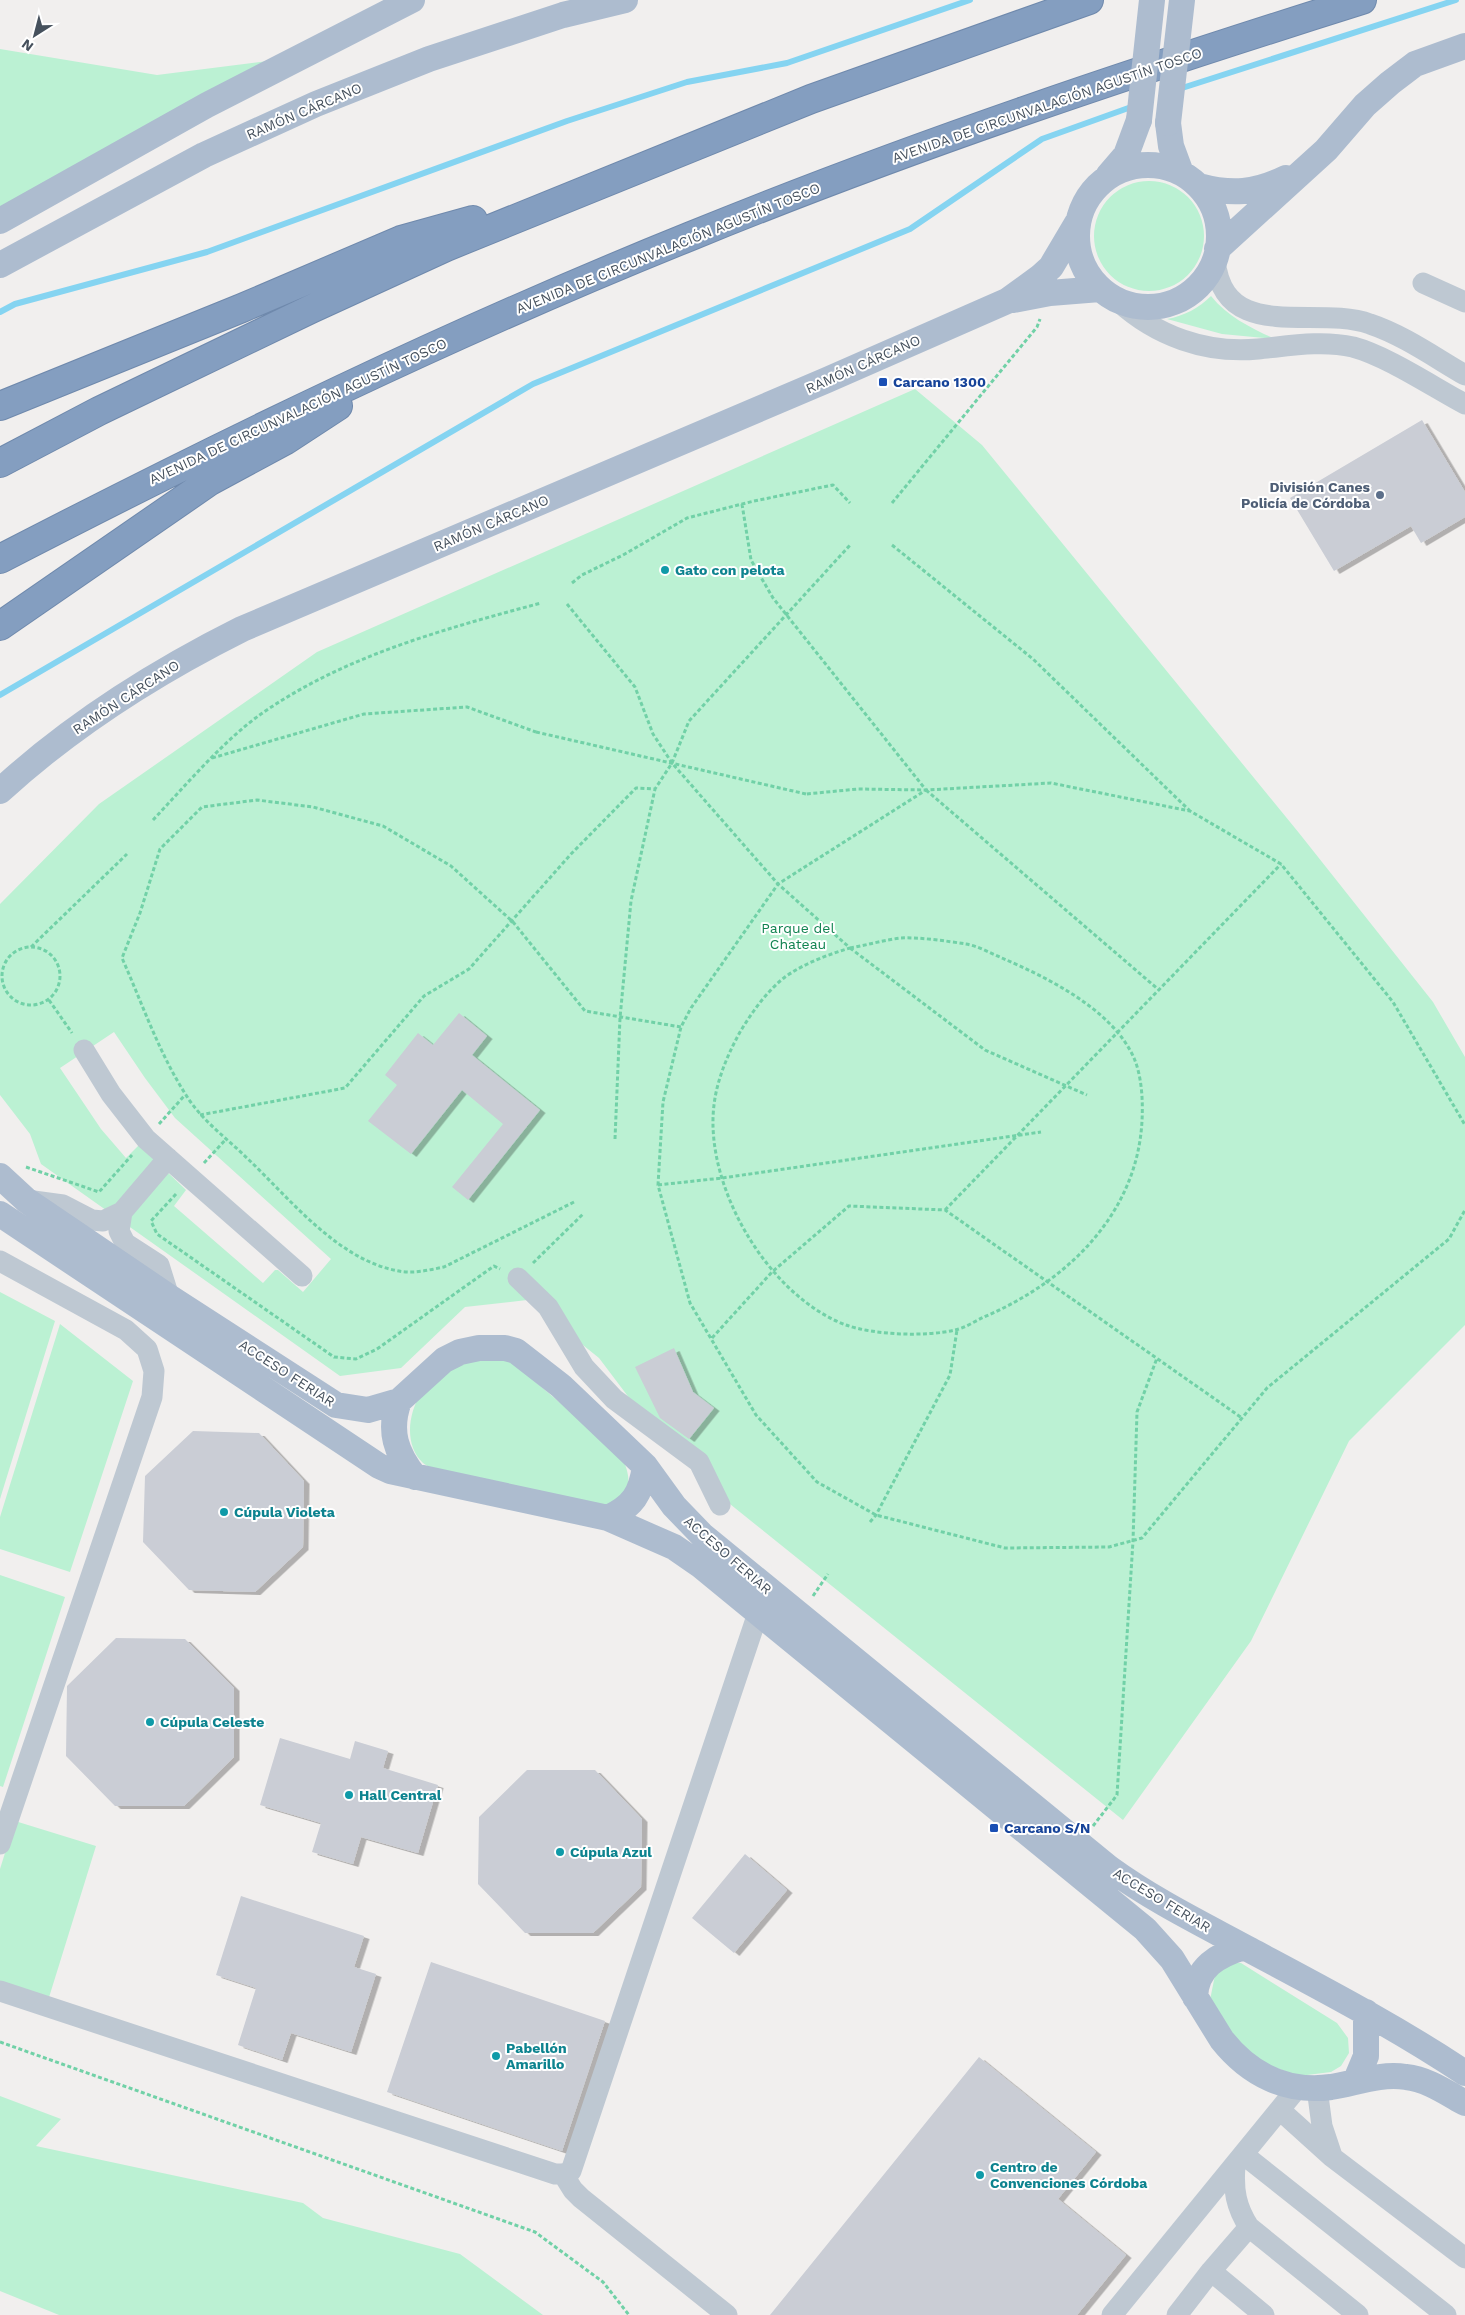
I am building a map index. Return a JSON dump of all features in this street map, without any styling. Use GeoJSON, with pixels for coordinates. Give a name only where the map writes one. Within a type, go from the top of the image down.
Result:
{"type":"FeatureCollection","features":[{"type":"Feature","properties":{"kind":"highway"},"geometry":{"type":"LineString","coordinates":[[0,463],[99,411],[311,309],[446,247],[820,95],[1089,0]]}},
{"type":"Feature","properties":{"kind":"highway","name":"AVENIDA DE CIRCUNVALACIÓN AGUSTÍN TOSCO"},"geometry":{"type":"LineString","coordinates":[[0,558],[136,488],[410,357],[658,250],[868,167],[1188,55],[1362,0]]}},
{"type":"Feature","properties":{"kind":"highway"},"geometry":{"type":"LineString","coordinates":[[0,406],[242,308],[401,240],[588,188]]}},
{"type":"Feature","properties":{"kind":"highway"},"geometry":{"type":"LineString","coordinates":[[0,626],[210,481],[286,440],[410,357]]}},
{"type":"Feature","properties":{"kind":"main road"},"geometry":{"type":"LineString","coordinates":[[0,220],[207,105],[412,0]]}},
{"type":"Feature","properties":{"kind":"main road","name":"RAMÓN CÁRCANO"},"geometry":{"type":"LineString","coordinates":[[0,265],[204,155],[316,104],[429,59],[563,15],[625,0]]}},
{"type":"Feature","properties":{"kind":"main road"},"geometry":{"type":"LineString","coordinates":[[1152,0],[1139,120],[1134,139],[1126,155],[1094,189],[1083,205],[1077,223],[1077,241],[1080,259],[1088,275],[1109,295],[1137,306],[1157,307],[1176,302],[1193,292],[1206,277],[1216,254],[1219,237],[1217,218],[1210,201],[1190,179],[1170,146],[1168,124],[1182,0]]}},
{"type":"Feature","properties":{"kind":"main road"},"geometry":{"type":"LineString","coordinates":[[1216,254],[1334,142],[1365,105],[1390,83],[1415,64],[1465,46]]}},
{"type":"Feature","properties":{"kind":"main road"},"geometry":{"type":"LineString","coordinates":[[1108,176],[1125,168],[1144,165],[1163,166],[1218,191],[1248,192],[1272,185],[1305,170]]}},
{"type":"Feature","properties":{"kind":"main road","name":"RAMÓN CÁRCANO"},"geometry":{"type":"LineString","coordinates":[[0,791],[59,741],[100,711],[170,666],[242,629],[827,380],[1007,301],[1040,277],[1051,266],[1077,223]]}},
{"type":"Feature","properties":{"kind":"main road","name":"RAMÓN CÁRCANO"},"geometry":{"type":"LineString","coordinates":[[1007,301],[1050,293],[1109,295]]}},
{"type":"Feature","properties":{"kind":"main road","name":"ACCESO FERIAR"},"geometry":{"type":"LineString","coordinates":[[0,1176],[26,1200],[169,1297],[336,1405],[368,1410],[399,1401],[444,1360],[460,1352],[479,1348],[505,1348],[516,1352],[561,1386],[645,1466],[679,1511],[702,1535],[1078,1844],[1133,1886],[1366,2012],[1421,2043],[1465,2072]]}},
{"type":"Feature","properties":{"kind":"main road","name":"ACCESO FERIAR"},"geometry":{"type":"LineString","coordinates":[[0,1214],[379,1466],[390,1471],[415,1477],[608,1518],[674,1548],[700,1565],[1144,1928],[1172,1959],[1222,2040],[1243,2062],[1268,2079],[1307,2087],[1332,2087],[1356,2080],[1406,2076],[1423,2080],[1465,2103]]}},
{"type":"Feature","properties":{"kind":"main road"},"geometry":{"type":"LineString","coordinates":[[399,1401],[395,1412],[394,1433],[399,1452],[415,1477]]}},
{"type":"Feature","properties":{"kind":"main road"},"geometry":{"type":"LineString","coordinates":[[608,1518],[629,1506],[637,1495],[643,1484],[645,1466]]}},
{"type":"Feature","properties":{"kind":"main road"},"geometry":{"type":"LineString","coordinates":[[1195,1997],[1198,1978],[1206,1966],[1223,1955],[1244,1947]]}},
{"type":"Feature","properties":{"kind":"main road"},"geometry":{"type":"LineString","coordinates":[[1356,2080],[1366,2056],[1366,2012]]}},
{"type":"Feature","properties":{"kind":"street"},"geometry":{"type":"LineString","coordinates":[[1216,254],[1217,278],[1226,293],[1238,305],[1254,313],[1273,317],[1348,317],[1391,333],[1465,375]]}},
{"type":"Feature","properties":{"kind":"street"},"geometry":{"type":"LineString","coordinates":[[1423,284],[1465,302]]}},
{"type":"Feature","properties":{"kind":"street"},"geometry":{"type":"LineString","coordinates":[[1109,295],[1142,322],[1175,338],[1206,347],[1232,350],[1330,344],[1353,348],[1375,355],[1465,404]]}},
{"type":"Feature","properties":{"kind":"street"},"geometry":{"type":"LineString","coordinates":[[84,1050],[111,1094],[146,1139],[302,1276]]}},
{"type":"Feature","properties":{"kind":"street"},"geometry":{"type":"LineString","coordinates":[[26,1200],[63,1205],[103,1221],[122,1212],[168,1158]]}},
{"type":"Feature","properties":{"kind":"street"},"geometry":{"type":"LineString","coordinates":[[122,1212],[119,1231],[126,1243],[160,1265],[169,1297]]}},
{"type":"Feature","properties":{"kind":"street"},"geometry":{"type":"LineString","coordinates":[[0,1226],[34,1236]]}},
{"type":"Feature","properties":{"kind":"street"},"geometry":{"type":"LineString","coordinates":[[0,1261],[126,1330],[147,1349],[154,1371],[152,1397],[0,1844]]}},
{"type":"Feature","properties":{"kind":"street"},"geometry":{"type":"LineString","coordinates":[[518,1278],[548,1307],[584,1367],[614,1398],[699,1462],[720,1505]]}},
{"type":"Feature","properties":{"kind":"street"},"geometry":{"type":"LineString","coordinates":[[0,1991],[555,2174],[571,2171],[758,1613]]}},
{"type":"Feature","properties":{"kind":"street"},"geometry":{"type":"LineString","coordinates":[[1112,2315],[1280,2110],[1307,2087],[1332,2157]]}},
{"type":"Feature","properties":{"kind":"street"},"geometry":{"type":"LineString","coordinates":[[1280,2110],[1332,2157],[1465,2258]]}},
{"type":"Feature","properties":{"kind":"street"},"geometry":{"type":"LineString","coordinates":[[1239,2160],[1234,2193],[1240,2213],[1249,2227],[1358,2315]]}},
{"type":"Feature","properties":{"kind":"street"},"geometry":{"type":"LineString","coordinates":[[1239,2160],[1446,2315]]}},
{"type":"Feature","properties":{"kind":"street"},"geometry":{"type":"LineString","coordinates":[[563,2174],[573,2190],[581,2198],[727,2315]]}},
{"type":"Feature","properties":{"kind":"street"},"geometry":{"type":"LineString","coordinates":[[1178,2315],[1210,2271],[1249,2227]]}},
{"type":"Feature","properties":{"kind":"street"},"geometry":{"type":"LineString","coordinates":[[1210,2271],[1264,2315]]}},
{"type":"Feature","properties":{"kind":"path"},"geometry":{"type":"LineString","coordinates":[[892,503],[1037,326],[1050,293]]}},
{"type":"Feature","properties":{"kind":"path"},"geometry":{"type":"LineString","coordinates":[[572,584],[582,575],[623,556],[687,518],[742,504],[834,485],[850,503]]}},
{"type":"Feature","properties":{"kind":"path"},"geometry":{"type":"LineString","coordinates":[[742,504],[751,560],[773,598],[926,790],[1159,990]]}},
{"type":"Feature","properties":{"kind":"path"},"geometry":{"type":"LineString","coordinates":[[615,1139],[620,1018],[631,901],[655,789],[672,763],[689,721],[850,544]]}},
{"type":"Feature","properties":{"kind":"path"},"geometry":{"type":"LineString","coordinates":[[892,545],[1033,659],[1190,811],[1281,864],[1393,1002],[1465,1125]]}},
{"type":"Feature","properties":{"kind":"path"},"geometry":{"type":"LineString","coordinates":[[152,820],[211,758],[260,715],[314,680],[393,648],[470,622],[541,602]]}},
{"type":"Feature","properties":{"kind":"path"},"geometry":{"type":"LineString","coordinates":[[567,604],[635,687],[653,734],[672,763],[778,884],[850,948],[985,1050],[1088,1095]]}},
{"type":"Feature","properties":{"kind":"path"},"geometry":{"type":"LineString","coordinates":[[211,758],[364,714],[466,707],[536,732],[806,794],[858,789],[926,790],[1051,783],[1190,811]]}},
{"type":"Feature","properties":{"kind":"path"},"geometry":{"type":"LineString","coordinates":[[199,1115],[345,1088],[381,1042],[424,996],[469,969],[513,922],[571,854],[636,788],[655,789]]}},
{"type":"Feature","properties":{"kind":"path"},"geometry":{"type":"LineString","coordinates":[[926,790],[778,884],[691,1008],[681,1027],[663,1102],[658,1185],[690,1303],[756,1415],[817,1482],[876,1515],[1005,1548],[1109,1547],[1142,1538],[1267,1388],[1448,1238],[1465,1210]]}},
{"type":"Feature","properties":{"kind":"path"},"geometry":{"type":"LineString","coordinates":[[574,1202],[444,1267],[421,1271],[399,1272],[368,1261],[336,1243],[228,1138],[199,1115],[185,1095],[164,1053],[122,958],[140,913],[160,849],[202,807],[257,800],[313,807],[383,826],[451,866],[513,922],[585,1011],[681,1027]]}},
{"type":"Feature","properties":{"kind":"path"},"geometry":{"type":"LineString","coordinates":[[31,947],[127,854]]}},
{"type":"Feature","properties":{"kind":"path"},"geometry":{"type":"LineString","coordinates":[[945,1210],[1281,864]]}},
{"type":"Feature","properties":{"kind":"path"},"geometry":{"type":"LineString","coordinates":[[903,938],[968,944],[1039,974],[1089,1006],[1117,1033],[1134,1058],[1143,1099],[1141,1144],[1126,1189],[1102,1231],[1073,1262],[1017,1303],[957,1330],[890,1335],[845,1325],[802,1300],[772,1272],[750,1240],[732,1206],[722,1178],[716,1152],[714,1105],[728,1054],[752,1011],[784,978],[817,959],[850,948],[903,938]]}},
{"type":"Feature","properties":{"kind":"path"},"geometry":{"type":"LineString","coordinates":[[31,947],[49,952],[59,967],[59,986],[48,1000],[38,1005],[27,1005],[13,998],[3,985],[3,969],[11,954],[20,948],[31,947]]}},
{"type":"Feature","properties":{"kind":"path"},"geometry":{"type":"LineString","coordinates":[[48,1000],[84,1050]]}},
{"type":"Feature","properties":{"kind":"path"},"geometry":{"type":"LineString","coordinates":[[25,1166],[99,1192],[185,1095]]}},
{"type":"Feature","properties":{"kind":"path"},"geometry":{"type":"LineString","coordinates":[[658,1185],[722,1178],[1041,1132]]}},
{"type":"Feature","properties":{"kind":"path"},"geometry":{"type":"LineString","coordinates":[[228,1138],[151,1221],[157,1234],[334,1357],[356,1358],[377,1349],[494,1266],[518,1278],[583,1214]]}},
{"type":"Feature","properties":{"kind":"path"},"geometry":{"type":"LineString","coordinates":[[712,1338],[772,1272],[849,1206],[945,1210],[1242,1418]]}},
{"type":"Feature","properties":{"kind":"path"},"geometry":{"type":"LineString","coordinates":[[870,1522],[876,1515],[950,1375],[957,1330]]}},
{"type":"Feature","properties":{"kind":"path"},"geometry":{"type":"LineString","coordinates":[[1078,1844],[1116,1795],[1133,1541],[1137,1412],[1157,1358]]}},
{"type":"Feature","properties":{"kind":"path"},"geometry":{"type":"LineString","coordinates":[[0,2042],[535,2232],[603,2282],[629,2315]]}},
{"type":"Feature","properties":{"kind":"green space"},"geometry":{"type":"Polygon","coordinates":[[[0,49],[157,75],[268,61],[0,213],[0,49]]]}},
{"type":"Feature","properties":{"kind":"green space"},"geometry":{"type":"Polygon","coordinates":[[[1149,181],[1170,185],[1188,197],[1200,215],[1204,236],[1200,257],[1188,275],[1170,287],[1149,291],[1128,287],[1110,275],[1098,257],[1094,236],[1098,215],[1110,197],[1128,185],[1149,181]]]}},
{"type":"Feature","properties":{"kind":"green space"},"geometry":{"type":"Polygon","coordinates":[[[1211,296],[1232,316],[1275,339],[1222,334],[1167,319],[1191,311],[1211,296]]]}},
{"type":"Feature","properties":{"kind":"green space","name":"Parque del Chateau"},"geometry":{"type":"Polygon","coordinates":[[[915,389],[982,445],[1299,833],[1433,1002],[1465,1057],[1465,1325],[1349,1441],[1251,1641],[1123,1820],[720,1496],[633,1403],[599,1358],[527,1300],[465,1307],[401,1368],[340,1376],[41,1164],[30,1134],[0,1095],[0,904],[99,804],[317,652],[915,389]],[[114,1032],[60,1068],[101,1129],[126,1158],[139,1145],[186,1190],[174,1206],[263,1283],[275,1270],[278,1270],[303,1292],[331,1259],[175,1118],[114,1032]]]}},
{"type":"Feature","properties":{"kind":"green space"},"geometry":{"type":"Polygon","coordinates":[[[0,1292],[55,1321],[0,1499],[0,1292]]]}},
{"type":"Feature","properties":{"kind":"green space"},"geometry":{"type":"Polygon","coordinates":[[[60,1324],[133,1381],[70,1572],[0,1549],[0,1517],[60,1324]]]}},
{"type":"Feature","properties":{"kind":"green space"},"geometry":{"type":"Polygon","coordinates":[[[463,1360],[510,1360],[621,1455],[627,1472],[628,1485],[621,1496],[606,1506],[455,1476],[423,1463],[417,1456],[411,1438],[410,1429],[413,1410],[421,1393],[429,1384],[463,1360]]]}},
{"type":"Feature","properties":{"kind":"green space"},"geometry":{"type":"Polygon","coordinates":[[[0,1575],[65,1597],[3,1787],[0,1786],[0,1575]]]}},
{"type":"Feature","properties":{"kind":"green space"},"geometry":{"type":"Polygon","coordinates":[[[15,1821],[96,1846],[46,2007],[0,1992],[0,1869],[15,1821]]]}},
{"type":"Feature","properties":{"kind":"green space"},"geometry":{"type":"Polygon","coordinates":[[[1232,1963],[1241,1963],[1337,2023],[1348,2038],[1349,2053],[1341,2066],[1331,2072],[1299,2076],[1262,2063],[1235,2038],[1210,2000],[1215,1975],[1232,1963]]]}},
{"type":"Feature","properties":{"kind":"green space"},"geometry":{"type":"Polygon","coordinates":[[[0,2096],[61,2119],[36,2146],[303,2203],[323,2218],[460,2254],[543,2315],[59,2315],[0,2291],[0,2096]]]}},
{"type":"Feature","properties":{"kind":"building","name":"División Canes Policía de Córdoba"},"geometry":{"type":"Polygon","coordinates":[[[1422,420],[1465,492],[1465,517],[1421,543],[1411,526],[1334,571],[1290,498],[1422,420]]]}},
{"type":"Feature","properties":{"kind":"building"},"geometry":{"type":"Polygon","coordinates":[[[459,1013],[487,1036],[472,1055],[540,1110],[468,1200],[452,1187],[503,1124],[462,1090],[411,1154],[368,1121],[397,1085],[385,1075],[418,1033],[433,1045],[459,1013]]]}},
{"type":"Feature","properties":{"kind":"building"},"geometry":{"type":"Polygon","coordinates":[[[674,1348],[693,1392],[714,1408],[689,1439],[660,1418],[635,1367],[674,1348]]]}},
{"type":"Feature","properties":{"kind":"building","name":"Cúpula Violeta"},"geometry":{"type":"Polygon","coordinates":[[[193,1431],[259,1433],[304,1481],[303,1547],[255,1592],[189,1590],[143,1542],[145,1476],[193,1431]]]}},
{"type":"Feature","properties":{"kind":"building","name":"Cúpula Celeste"},"geometry":{"type":"Polygon","coordinates":[[[116,1638],[185,1639],[234,1688],[234,1757],[184,1806],[115,1806],[66,1756],[67,1686],[116,1638]]]}},
{"type":"Feature","properties":{"kind":"building","name":"Hall Central"},"geometry":{"type":"Polygon","coordinates":[[[280,1738],[350,1759],[355,1741],[388,1751],[383,1768],[438,1785],[418,1853],[361,1837],[353,1864],[312,1852],[321,1823],[260,1805],[280,1738]]]}},
{"type":"Feature","properties":{"kind":"building","name":"Cúpula Azul"},"geometry":{"type":"Polygon","coordinates":[[[527,1770],[595,1770],[642,1819],[641,1887],[593,1933],[525,1933],[478,1884],[479,1817],[527,1770]]]}},
{"type":"Feature","properties":{"kind":"building"},"geometry":{"type":"Polygon","coordinates":[[[745,1854],[787,1890],[734,1953],[692,1918],[745,1854]]]}},
{"type":"Feature","properties":{"kind":"building"},"geometry":{"type":"Polygon","coordinates":[[[241,1896],[364,1936],[354,1967],[376,1974],[351,2052],[291,2033],[282,2060],[238,2045],[256,1988],[216,1975],[241,1896]]]}},
{"type":"Feature","properties":{"kind":"building","name":"Pabellón Amarillo"},"geometry":{"type":"Polygon","coordinates":[[[431,1962],[605,2021],[562,2151],[387,2092],[431,1962]]]}},
{"type":"Feature","properties":{"kind":"building","name":"Centro de Convenciones Córdoba"},"geometry":{"type":"Polygon","coordinates":[[[979,2057],[1096,2152],[1058,2199],[1126,2255],[1077,2315],[770,2315],[979,2057]]]}},
{"type":"Feature","properties":{"kind":"waterway"},"geometry":{"type":"LineString","coordinates":[[0,312],[15,304],[207,252],[567,121],[687,82],[787,63],[970,0]]}},
{"type":"Feature","properties":{"kind":"waterway"},"geometry":{"type":"LineString","coordinates":[[1179,89],[1456,0]]}},
{"type":"Feature","properties":{"kind":"waterway"},"geometry":{"type":"LineString","coordinates":[[0,695],[533,384],[910,229],[1042,139],[1134,106]]}},
{"type":"Feature","properties":{"kind":"place","name":"Carcano 1300"},"geometry":{"type":"Point","coordinates":[883,382]}},
{"type":"Feature","properties":{"kind":"place","name":"División Canes Policía de Córdoba"},"geometry":{"type":"Point","coordinates":[1380,495]}},
{"type":"Feature","properties":{"kind":"place","name":"Gato con pelota"},"geometry":{"type":"Point","coordinates":[665,570]}},
{"type":"Feature","properties":{"kind":"place","name":"Cúpula Violeta"},"geometry":{"type":"Point","coordinates":[224,1512]}},
{"type":"Feature","properties":{"kind":"place","name":"Cúpula Celeste"},"geometry":{"type":"Point","coordinates":[150,1722]}},
{"type":"Feature","properties":{"kind":"place","name":"Hall Central"},"geometry":{"type":"Point","coordinates":[349,1795]}},
{"type":"Feature","properties":{"kind":"place","name":"Carcano S/N"},"geometry":{"type":"Point","coordinates":[994,1828]}},
{"type":"Feature","properties":{"kind":"place","name":"Cúpula Azul"},"geometry":{"type":"Point","coordinates":[560,1852]}},
{"type":"Feature","properties":{"kind":"place","name":"Pabellón Amarillo"},"geometry":{"type":"Point","coordinates":[496,2056]}},
{"type":"Feature","properties":{"kind":"place","name":"Centro de Convenciones Córdoba"},"geometry":{"type":"Point","coordinates":[980,2175]}}]}
